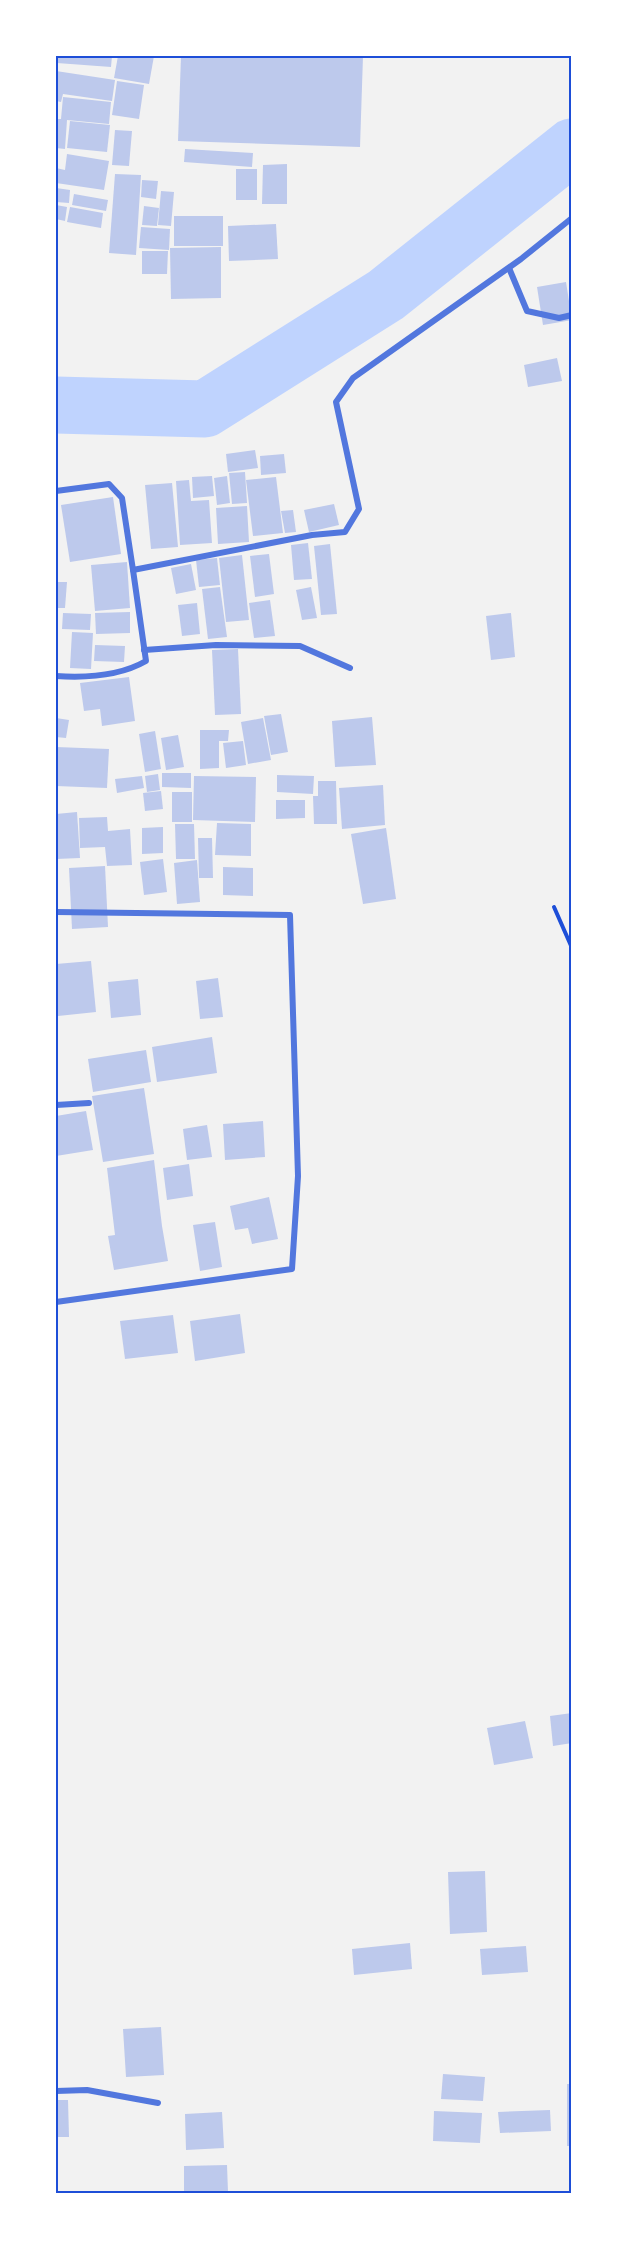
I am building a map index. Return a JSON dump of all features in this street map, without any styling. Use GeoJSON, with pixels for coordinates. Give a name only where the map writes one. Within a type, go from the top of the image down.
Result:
{"type":"FeatureCollection","features":[{"type":"Feature","properties":{"kind":"street"},"geometry":{"type":"LineString","coordinates":[[133,570],[312,535],[345,532],[359,510],[336,402],[353,378],[509,268],[572,218]]}},
{"type":"Feature","properties":{"kind":"street"},"geometry":{"type":"LineString","coordinates":[[509,268],[526,311],[559,318],[572,315]]}},
{"type":"Feature","properties":{"kind":"street"},"geometry":{"type":"LineString","coordinates":[[56,492],[109,484],[122,498],[146,661],[131,669],[78,678],[56,676]]}},
{"type":"Feature","properties":{"kind":"street"},"geometry":{"type":"LineString","coordinates":[[144,650],[216,645],[300,646],[350,668]]}},
{"type":"Feature","properties":{"kind":"street"},"geometry":{"type":"LineString","coordinates":[[56,912],[290,915],[298,1176],[292,1269],[56,1302]]}},
{"type":"Feature","properties":{"kind":"street"},"geometry":{"type":"LineString","coordinates":[[56,1105],[89,1103]]}},
{"type":"Feature","properties":{"kind":"street"},"geometry":{"type":"LineString","coordinates":[[56,2091],[87,2090],[158,2103]]}},
{"type":"Feature","properties":{"kind":"path"},"geometry":{"type":"LineString","coordinates":[[554,907],[572,948]]}},
{"type":"Feature","properties":{"kind":"building"},"geometry":{"type":"Polygon","coordinates":[[[57,56],[112,56],[111,67],[57,63],[57,56]]]}},
{"type":"Feature","properties":{"kind":"building"},"geometry":{"type":"Polygon","coordinates":[[[118,56],[154,56],[149,84],[114,78],[118,56]]]}},
{"type":"Feature","properties":{"kind":"building"},"geometry":{"type":"Polygon","coordinates":[[[181,56],[363,56],[360,147],[178,141],[181,56]]]}},
{"type":"Feature","properties":{"kind":"building"},"geometry":{"type":"Polygon","coordinates":[[[56,71],[115,80],[112,101],[63,94],[61,102],[56,101],[56,71]]]}},
{"type":"Feature","properties":{"kind":"building"},"geometry":{"type":"Polygon","coordinates":[[[117,81],[144,85],[139,119],[112,115],[117,81]]]}},
{"type":"Feature","properties":{"kind":"building"},"geometry":{"type":"Polygon","coordinates":[[[63,97],[111,102],[109,124],[67,120],[65,149],[56,148],[56,119],[61,119],[63,97]]]}},
{"type":"Feature","properties":{"kind":"building"},"geometry":{"type":"Polygon","coordinates":[[[70,121],[110,125],[107,152],[67,148],[70,121]]]}},
{"type":"Feature","properties":{"kind":"building"},"geometry":{"type":"Polygon","coordinates":[[[115,130],[132,131],[129,166],[112,165],[115,130]]]}},
{"type":"Feature","properties":{"kind":"building"},"geometry":{"type":"Polygon","coordinates":[[[185,149],[253,153],[252,167],[184,162],[185,149]]]}},
{"type":"Feature","properties":{"kind":"building"},"geometry":{"type":"Polygon","coordinates":[[[67,154],[109,161],[104,190],[56,183],[56,168],[65,170],[67,154]]]}},
{"type":"Feature","properties":{"kind":"building"},"geometry":{"type":"Polygon","coordinates":[[[287,164],[287,204],[262,204],[263,165],[287,164]]]}},
{"type":"Feature","properties":{"kind":"building"},"geometry":{"type":"Polygon","coordinates":[[[236,169],[257,169],[257,200],[236,200],[236,169]]]}},
{"type":"Feature","properties":{"kind":"building"},"geometry":{"type":"Polygon","coordinates":[[[115,174],[141,175],[136,255],[109,253],[115,174]]]}},
{"type":"Feature","properties":{"kind":"building"},"geometry":{"type":"Polygon","coordinates":[[[142,180],[158,181],[156,199],[141,197],[142,180]]]}},
{"type":"Feature","properties":{"kind":"building"},"geometry":{"type":"Polygon","coordinates":[[[56,188],[70,190],[69,203],[56,202],[56,188]]]}},
{"type":"Feature","properties":{"kind":"building"},"geometry":{"type":"Polygon","coordinates":[[[161,191],[174,192],[171,226],[158,225],[161,191]]]}},
{"type":"Feature","properties":{"kind":"building"},"geometry":{"type":"Polygon","coordinates":[[[74,194],[108,200],[106,211],[72,205],[74,194]]]}},
{"type":"Feature","properties":{"kind":"building"},"geometry":{"type":"Polygon","coordinates":[[[56,205],[67,207],[65,221],[56,219],[56,205]]]}},
{"type":"Feature","properties":{"kind":"building"},"geometry":{"type":"Polygon","coordinates":[[[144,206],[159,208],[157,226],[142,225],[144,206]]]}},
{"type":"Feature","properties":{"kind":"building"},"geometry":{"type":"Polygon","coordinates":[[[70,207],[103,213],[101,228],[67,222],[70,207]]]}},
{"type":"Feature","properties":{"kind":"building"},"geometry":{"type":"Polygon","coordinates":[[[174,216],[223,216],[223,246],[174,246],[174,216]]]}},
{"type":"Feature","properties":{"kind":"building"},"geometry":{"type":"Polygon","coordinates":[[[276,224],[278,259],[229,261],[228,226],[276,224]]]}},
{"type":"Feature","properties":{"kind":"building"},"geometry":{"type":"Polygon","coordinates":[[[141,227],[170,229],[169,250],[139,248],[141,227]]]}},
{"type":"Feature","properties":{"kind":"building"},"geometry":{"type":"Polygon","coordinates":[[[221,247],[221,298],[171,299],[170,248],[221,247]]]}},
{"type":"Feature","properties":{"kind":"building"},"geometry":{"type":"Polygon","coordinates":[[[142,251],[168,251],[167,274],[142,274],[142,251]]]}},
{"type":"Feature","properties":{"kind":"building"},"geometry":{"type":"Polygon","coordinates":[[[566,282],[572,320],[543,325],[537,287],[566,282]]]}},
{"type":"Feature","properties":{"kind":"building"},"geometry":{"type":"Polygon","coordinates":[[[557,358],[562,381],[528,387],[524,365],[557,358]]]}},
{"type":"Feature","properties":{"kind":"building"},"geometry":{"type":"Polygon","coordinates":[[[255,450],[258,468],[228,472],[226,454],[255,450]]]}},
{"type":"Feature","properties":{"kind":"building"},"geometry":{"type":"Polygon","coordinates":[[[284,454],[286,473],[261,475],[260,456],[284,454]]]}},
{"type":"Feature","properties":{"kind":"building"},"geometry":{"type":"Polygon","coordinates":[[[245,472],[247,503],[232,504],[229,473],[245,472]]]}},
{"type":"Feature","properties":{"kind":"building"},"geometry":{"type":"Polygon","coordinates":[[[212,476],[214,496],[193,498],[192,477],[212,476]]]}},
{"type":"Feature","properties":{"kind":"building"},"geometry":{"type":"Polygon","coordinates":[[[227,476],[230,503],[217,505],[214,478],[227,476]]]}},
{"type":"Feature","properties":{"kind":"building"},"geometry":{"type":"Polygon","coordinates":[[[276,477],[283,533],[253,536],[246,480],[276,477]]]}},
{"type":"Feature","properties":{"kind":"building"},"geometry":{"type":"Polygon","coordinates":[[[189,480],[191,501],[209,500],[212,543],[180,545],[176,481],[189,480]]]}},
{"type":"Feature","properties":{"kind":"building"},"geometry":{"type":"Polygon","coordinates":[[[172,483],[178,547],[151,549],[145,485],[172,483]]]}},
{"type":"Feature","properties":{"kind":"building"},"geometry":{"type":"Polygon","coordinates":[[[113,497],[121,554],[70,562],[61,505],[113,497]]]}},
{"type":"Feature","properties":{"kind":"building"},"geometry":{"type":"Polygon","coordinates":[[[334,504],[339,525],[309,532],[304,510],[334,504]]]}},
{"type":"Feature","properties":{"kind":"building"},"geometry":{"type":"Polygon","coordinates":[[[247,506],[249,542],[218,544],[216,508],[247,506]]]}},
{"type":"Feature","properties":{"kind":"building"},"geometry":{"type":"Polygon","coordinates":[[[293,510],[296,532],[285,533],[281,511],[293,510]]]}},
{"type":"Feature","properties":{"kind":"building"},"geometry":{"type":"Polygon","coordinates":[[[308,543],[312,579],[294,580],[291,545],[308,543]]]}},
{"type":"Feature","properties":{"kind":"building"},"geometry":{"type":"Polygon","coordinates":[[[330,544],[337,614],[321,615],[314,546],[330,544]]]}},
{"type":"Feature","properties":{"kind":"building"},"geometry":{"type":"Polygon","coordinates":[[[269,554],[274,594],[255,597],[250,556],[269,554]]]}},
{"type":"Feature","properties":{"kind":"building"},"geometry":{"type":"Polygon","coordinates":[[[242,555],[249,620],[226,622],[219,558],[242,555]]]}},
{"type":"Feature","properties":{"kind":"building"},"geometry":{"type":"Polygon","coordinates":[[[217,558],[220,585],[199,587],[196,560],[217,558]]]}},
{"type":"Feature","properties":{"kind":"building"},"geometry":{"type":"Polygon","coordinates":[[[127,562],[130,608],[95,611],[91,565],[127,562]]]}},
{"type":"Feature","properties":{"kind":"building"},"geometry":{"type":"Polygon","coordinates":[[[191,564],[196,590],[176,594],[171,568],[191,564]]]}},
{"type":"Feature","properties":{"kind":"building"},"geometry":{"type":"Polygon","coordinates":[[[56,582],[67,582],[65,608],[56,608],[56,582]]]}},
{"type":"Feature","properties":{"kind":"building"},"geometry":{"type":"Polygon","coordinates":[[[220,587],[227,637],[208,639],[202,589],[220,587]]]}},
{"type":"Feature","properties":{"kind":"building"},"geometry":{"type":"Polygon","coordinates":[[[311,587],[317,618],[302,620],[296,590],[311,587]]]}},
{"type":"Feature","properties":{"kind":"building"},"geometry":{"type":"Polygon","coordinates":[[[270,600],[275,636],[254,638],[249,603],[270,600]]]}},
{"type":"Feature","properties":{"kind":"building"},"geometry":{"type":"Polygon","coordinates":[[[197,603],[200,634],[182,636],[178,605],[197,603]]]}},
{"type":"Feature","properties":{"kind":"building"},"geometry":{"type":"Polygon","coordinates":[[[130,612],[130,633],[96,634],[95,613],[130,612]]]}},
{"type":"Feature","properties":{"kind":"building"},"geometry":{"type":"Polygon","coordinates":[[[63,613],[91,614],[90,630],[62,629],[63,613]]]}},
{"type":"Feature","properties":{"kind":"building"},"geometry":{"type":"Polygon","coordinates":[[[511,613],[515,657],[491,660],[486,616],[511,613]]]}},
{"type":"Feature","properties":{"kind":"building"},"geometry":{"type":"Polygon","coordinates":[[[72,632],[93,633],[91,669],[70,668],[72,632]]]}},
{"type":"Feature","properties":{"kind":"building"},"geometry":{"type":"Polygon","coordinates":[[[95,645],[125,646],[124,662],[94,661],[95,645]]]}},
{"type":"Feature","properties":{"kind":"building"},"geometry":{"type":"Polygon","coordinates":[[[238,649],[241,714],[215,715],[212,650],[238,649]]]}},
{"type":"Feature","properties":{"kind":"building"},"geometry":{"type":"Polygon","coordinates":[[[129,677],[135,721],[102,726],[100,709],[84,711],[80,683],[129,677]]]}},
{"type":"Feature","properties":{"kind":"building"},"geometry":{"type":"Polygon","coordinates":[[[281,714],[288,752],[271,755],[264,716],[281,714]]]}},
{"type":"Feature","properties":{"kind":"building"},"geometry":{"type":"Polygon","coordinates":[[[372,717],[376,765],[335,767],[332,721],[372,717]]]}},
{"type":"Feature","properties":{"kind":"building"},"geometry":{"type":"Polygon","coordinates":[[[56,718],[69,720],[66,738],[56,737],[56,718]]]}},
{"type":"Feature","properties":{"kind":"building"},"geometry":{"type":"Polygon","coordinates":[[[263,718],[271,760],[248,764],[241,722],[263,718]]]}},
{"type":"Feature","properties":{"kind":"building"},"geometry":{"type":"Polygon","coordinates":[[[200,730],[229,730],[228,741],[219,741],[219,768],[200,769],[200,730]]]}},
{"type":"Feature","properties":{"kind":"building"},"geometry":{"type":"Polygon","coordinates":[[[155,731],[161,769],[145,772],[139,734],[155,731]]]}},
{"type":"Feature","properties":{"kind":"building"},"geometry":{"type":"Polygon","coordinates":[[[178,735],[184,767],[166,770],[161,738],[178,735]]]}},
{"type":"Feature","properties":{"kind":"building"},"geometry":{"type":"Polygon","coordinates":[[[243,741],[246,765],[226,768],[223,743],[243,741]]]}},
{"type":"Feature","properties":{"kind":"building"},"geometry":{"type":"Polygon","coordinates":[[[56,747],[109,749],[107,788],[56,786],[56,747]]]}},
{"type":"Feature","properties":{"kind":"building"},"geometry":{"type":"Polygon","coordinates":[[[162,773],[191,773],[191,788],[162,787],[162,773]]]}},
{"type":"Feature","properties":{"kind":"building"},"geometry":{"type":"Polygon","coordinates":[[[158,774],[160,790],[147,792],[145,776],[158,774]]]}},
{"type":"Feature","properties":{"kind":"building"},"geometry":{"type":"Polygon","coordinates":[[[277,775],[314,776],[313,794],[277,792],[277,775]]]}},
{"type":"Feature","properties":{"kind":"building"},"geometry":{"type":"Polygon","coordinates":[[[142,776],[144,788],[117,793],[115,779],[142,776]]]}},
{"type":"Feature","properties":{"kind":"building"},"geometry":{"type":"Polygon","coordinates":[[[194,776],[256,777],[255,822],[193,820],[194,776]]]}},
{"type":"Feature","properties":{"kind":"building"},"geometry":{"type":"Polygon","coordinates":[[[318,781],[336,781],[337,824],[314,824],[313,796],[318,796],[318,781]]]}},
{"type":"Feature","properties":{"kind":"building"},"geometry":{"type":"Polygon","coordinates":[[[383,785],[385,825],[342,829],[339,788],[383,785]]]}},
{"type":"Feature","properties":{"kind":"building"},"geometry":{"type":"Polygon","coordinates":[[[161,791],[163,809],[145,811],[143,793],[161,791]]]}},
{"type":"Feature","properties":{"kind":"building"},"geometry":{"type":"Polygon","coordinates":[[[172,792],[192,792],[192,822],[172,822],[172,792]]]}},
{"type":"Feature","properties":{"kind":"building"},"geometry":{"type":"Polygon","coordinates":[[[276,800],[305,800],[305,818],[276,819],[276,800]]]}},
{"type":"Feature","properties":{"kind":"building"},"geometry":{"type":"Polygon","coordinates":[[[77,812],[80,858],[56,859],[56,814],[77,812]]]}},
{"type":"Feature","properties":{"kind":"building"},"geometry":{"type":"Polygon","coordinates":[[[107,817],[108,831],[130,829],[132,865],[107,866],[105,847],[80,848],[79,818],[107,817]]]}},
{"type":"Feature","properties":{"kind":"building"},"geometry":{"type":"Polygon","coordinates":[[[217,823],[251,824],[251,856],[215,855],[217,823]]]}},
{"type":"Feature","properties":{"kind":"building"},"geometry":{"type":"Polygon","coordinates":[[[175,824],[194,824],[195,859],[176,859],[175,824]]]}},
{"type":"Feature","properties":{"kind":"building"},"geometry":{"type":"Polygon","coordinates":[[[163,827],[163,853],[142,854],[142,828],[163,827]]]}},
{"type":"Feature","properties":{"kind":"building"},"geometry":{"type":"Polygon","coordinates":[[[386,828],[396,899],[363,904],[351,834],[386,828]]]}},
{"type":"Feature","properties":{"kind":"building"},"geometry":{"type":"Polygon","coordinates":[[[198,838],[212,838],[213,878],[199,878],[198,838]]]}},
{"type":"Feature","properties":{"kind":"building"},"geometry":{"type":"Polygon","coordinates":[[[163,859],[167,892],[144,895],[140,862],[163,859]]]}},
{"type":"Feature","properties":{"kind":"building"},"geometry":{"type":"Polygon","coordinates":[[[197,860],[200,902],[177,904],[174,863],[197,860]]]}},
{"type":"Feature","properties":{"kind":"building"},"geometry":{"type":"Polygon","coordinates":[[[105,866],[108,927],[72,929],[69,868],[105,866]]]}},
{"type":"Feature","properties":{"kind":"building"},"geometry":{"type":"Polygon","coordinates":[[[223,867],[253,868],[253,896],[223,895],[223,867]]]}},
{"type":"Feature","properties":{"kind":"building"},"geometry":{"type":"Polygon","coordinates":[[[91,961],[96,1012],[58,1016],[56,964],[91,961]]]}},
{"type":"Feature","properties":{"kind":"building"},"geometry":{"type":"Polygon","coordinates":[[[218,978],[223,1017],[200,1019],[196,981],[218,978]]]}},
{"type":"Feature","properties":{"kind":"building"},"geometry":{"type":"Polygon","coordinates":[[[138,979],[141,1015],[111,1018],[108,982],[138,979]]]}},
{"type":"Feature","properties":{"kind":"building"},"geometry":{"type":"Polygon","coordinates":[[[212,1037],[217,1073],[157,1082],[152,1047],[212,1037]]]}},
{"type":"Feature","properties":{"kind":"building"},"geometry":{"type":"Polygon","coordinates":[[[146,1050],[151,1082],[93,1092],[88,1059],[146,1050]]]}},
{"type":"Feature","properties":{"kind":"building"},"geometry":{"type":"Polygon","coordinates":[[[144,1088],[154,1154],[103,1162],[92,1096],[144,1088]]]}},
{"type":"Feature","properties":{"kind":"building"},"geometry":{"type":"Polygon","coordinates":[[[86,1111],[93,1150],[56,1156],[56,1116],[86,1111]]]}},
{"type":"Feature","properties":{"kind":"building"},"geometry":{"type":"Polygon","coordinates":[[[263,1121],[265,1157],[225,1160],[223,1124],[263,1121]]]}},
{"type":"Feature","properties":{"kind":"building"},"geometry":{"type":"Polygon","coordinates":[[[207,1125],[212,1157],[187,1160],[183,1129],[207,1125]]]}},
{"type":"Feature","properties":{"kind":"building"},"geometry":{"type":"Polygon","coordinates":[[[154,1160],[168,1261],[114,1270],[108,1236],[115,1235],[107,1168],[154,1160]]]}},
{"type":"Feature","properties":{"kind":"building"},"geometry":{"type":"Polygon","coordinates":[[[189,1164],[193,1196],[167,1200],[163,1168],[189,1164]]]}},
{"type":"Feature","properties":{"kind":"building"},"geometry":{"type":"Polygon","coordinates":[[[269,1197],[278,1239],[252,1244],[248,1228],[235,1230],[230,1206],[269,1197]]]}},
{"type":"Feature","properties":{"kind":"building"},"geometry":{"type":"Polygon","coordinates":[[[215,1222],[222,1267],[200,1271],[193,1225],[215,1222]]]}},
{"type":"Feature","properties":{"kind":"building"},"geometry":{"type":"Polygon","coordinates":[[[240,1314],[245,1353],[195,1361],[190,1321],[240,1314]]]}},
{"type":"Feature","properties":{"kind":"building"},"geometry":{"type":"Polygon","coordinates":[[[173,1315],[178,1353],[125,1359],[120,1321],[173,1315]]]}},
{"type":"Feature","properties":{"kind":"building"},"geometry":{"type":"Polygon","coordinates":[[[572,1713],[572,1743],[553,1746],[550,1716],[572,1713]]]}},
{"type":"Feature","properties":{"kind":"building"},"geometry":{"type":"Polygon","coordinates":[[[525,1721],[533,1758],[494,1765],[487,1728],[525,1721]]]}},
{"type":"Feature","properties":{"kind":"building"},"geometry":{"type":"Polygon","coordinates":[[[485,1871],[487,1932],[450,1934],[448,1872],[485,1871]]]}},
{"type":"Feature","properties":{"kind":"building"},"geometry":{"type":"Polygon","coordinates":[[[410,1943],[412,1969],[354,1975],[352,1949],[410,1943]]]}},
{"type":"Feature","properties":{"kind":"building"},"geometry":{"type":"Polygon","coordinates":[[[526,1946],[528,1972],[482,1975],[480,1949],[526,1946]]]}},
{"type":"Feature","properties":{"kind":"building"},"geometry":{"type":"Polygon","coordinates":[[[161,2027],[164,2075],[126,2077],[123,2029],[161,2027]]]}},
{"type":"Feature","properties":{"kind":"building"},"geometry":{"type":"Polygon","coordinates":[[[443,2074],[485,2077],[483,2101],[441,2099],[443,2074]]]}},
{"type":"Feature","properties":{"kind":"building"},"geometry":{"type":"Polygon","coordinates":[[[567,2084],[572,2084],[572,2146],[567,2146],[567,2084]]]}},
{"type":"Feature","properties":{"kind":"building"},"geometry":{"type":"Polygon","coordinates":[[[56,2100],[68,2100],[69,2137],[56,2137],[56,2100]]]}},
{"type":"Feature","properties":{"kind":"building"},"geometry":{"type":"Polygon","coordinates":[[[550,2110],[551,2131],[500,2133],[498,2112],[550,2110]]]}},
{"type":"Feature","properties":{"kind":"building"},"geometry":{"type":"Polygon","coordinates":[[[434,2111],[482,2113],[480,2143],[433,2141],[434,2111]]]}},
{"type":"Feature","properties":{"kind":"building"},"geometry":{"type":"Polygon","coordinates":[[[222,2112],[224,2148],[186,2150],[185,2114],[222,2112]]]}},
{"type":"Feature","properties":{"kind":"building"},"geometry":{"type":"Polygon","coordinates":[[[227,2165],[228,2192],[184,2194],[184,2166],[227,2165]]]}},
{"type":"Feature","properties":{"kind":"waterway"},"geometry":{"type":"LineString","coordinates":[[56,405],[205,409],[386,295],[572,147]]}}]}
